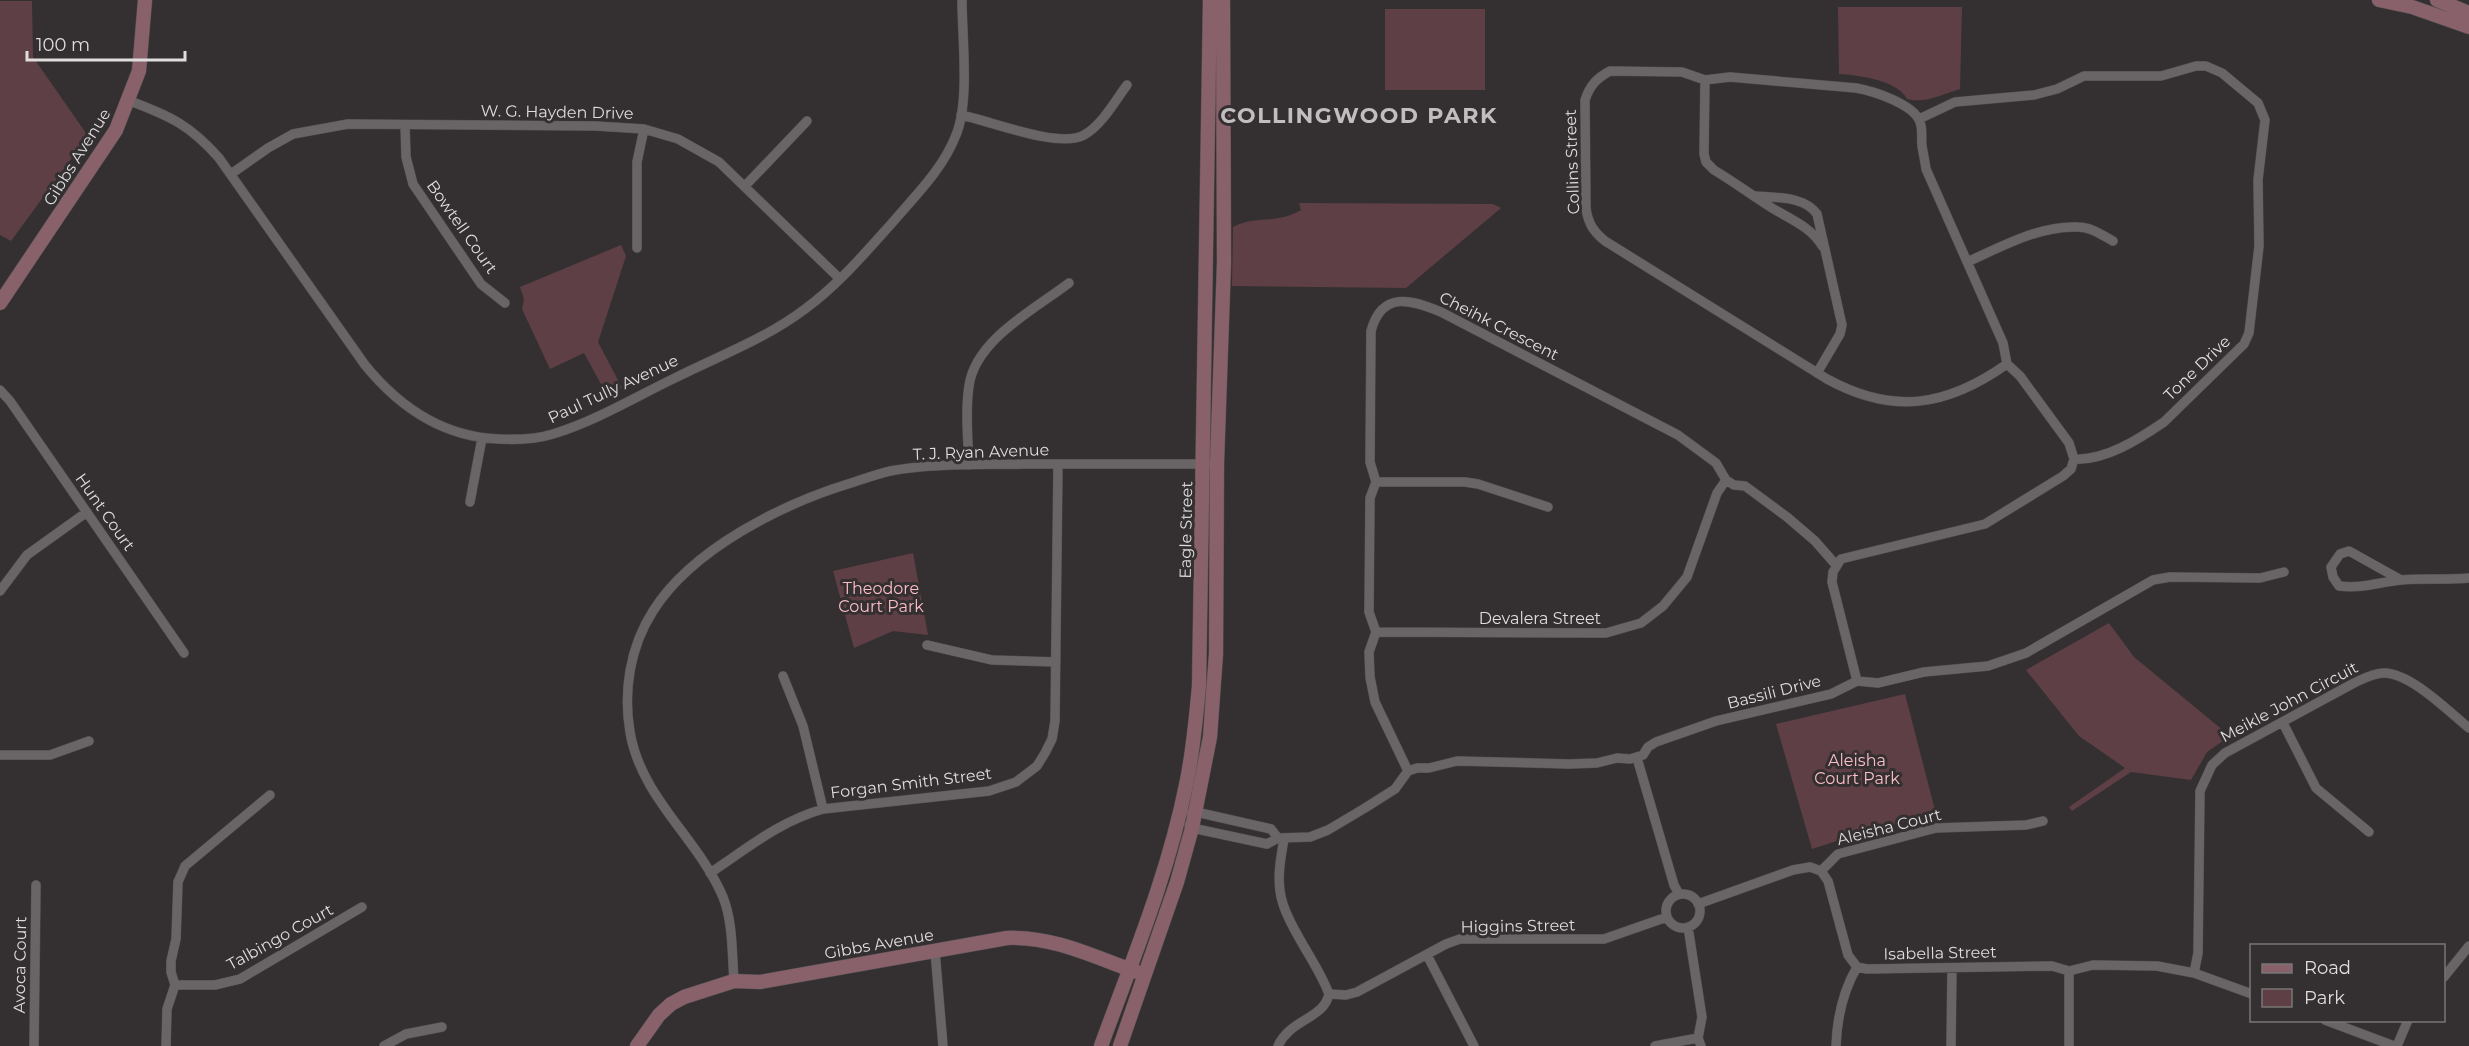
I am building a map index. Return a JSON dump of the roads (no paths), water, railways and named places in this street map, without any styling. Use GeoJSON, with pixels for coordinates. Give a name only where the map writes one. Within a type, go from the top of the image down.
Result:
{"type":"FeatureCollection","features":[{"type":"Feature","properties":{"kind":"street","name":"Gibbs Avenue"},"geometry":{"type":"LineString","coordinates":[[0,303],[117,130],[130,101],[142,55],[144,7],[138,0]]}},
{"type":"Feature","properties":{"kind":"street","name":"Paul Tully Avenue"},"geometry":{"type":"LineString","coordinates":[[130,101],[172,117],[200,135],[231,174],[365,365],[383,387],[406,407],[446,429],[482,438],[535,438],[553,434],[588,420],[789,321],[840,279],[931,179],[957,135],[962,115],[962,0]]}},
{"type":"Feature","properties":{"kind":"street","name":"Eagle Street"},"geometry":{"type":"LineString","coordinates":[[1101,1046],[1160,883],[1178,817],[1193,744],[1199,686],[1210,0]]}},
{"type":"Feature","properties":{"kind":"street","name":"Eagle Street"},"geometry":{"type":"LineString","coordinates":[[1120,1046],[1192,828],[1210,737],[1215,691],[1218,581],[1217,464],[1224,263],[1223,0]]}},
{"type":"Feature","properties":{"kind":"street"},"geometry":{"type":"LineString","coordinates":[[2379,0],[2402,1],[2469,27]]}},
{"type":"Feature","properties":{"kind":"street"},"geometry":{"type":"LineString","coordinates":[[2437,0],[2469,13]]}},
{"type":"Feature","properties":{"kind":"street","name":"Tone Drive"},"geometry":{"type":"LineString","coordinates":[[1919,119],[1955,102],[2034,95],[2057,89],[2084,76],[2105,74],[2135,78],[2161,76],[2196,66],[2206,66],[2222,73],[2258,103],[2263,110],[2265,120],[2258,180],[2259,246],[2252,323],[2244,344],[2164,422],[2097,458],[2074,459]]}},
{"type":"Feature","properties":{"kind":"street","name":"Collins Street"},"geometry":{"type":"LineString","coordinates":[[1919,119],[1913,112],[1894,100],[1856,87],[1730,77],[1705,80],[1683,72],[1615,71],[1600,77],[1589,87],[1585,99],[1588,220],[1594,232],[1605,241],[1853,393],[1887,402],[1919,401],[1961,391],[2007,364]]}},
{"type":"Feature","properties":{"kind":"street"},"geometry":{"type":"LineString","coordinates":[[1705,80],[1704,128],[1707,162],[1714,170],[1770,207],[1807,228],[1824,248]]}},
{"type":"Feature","properties":{"kind":"street"},"geometry":{"type":"LineString","coordinates":[[962,115],[1057,140],[1075,138],[1084,135],[1094,127],[1127,85]]}},
{"type":"Feature","properties":{"kind":"street"},"geometry":{"type":"LineString","coordinates":[[1857,681],[1833,582],[1836,565],[1849,556],[1985,524],[2063,476],[2071,469],[2074,459],[2069,443],[2020,376],[2007,364],[2003,343],[1926,169],[1919,119]]}},
{"type":"Feature","properties":{"kind":"street"},"geometry":{"type":"LineString","coordinates":[[745,186],[807,121]]}},
{"type":"Feature","properties":{"kind":"street","name":"W. G. Hayden Drive"},"geometry":{"type":"LineString","coordinates":[[231,174],[268,147],[293,134],[348,124],[596,126],[644,129],[678,138],[719,162],[840,279]]}},
{"type":"Feature","properties":{"kind":"street","name":"Bowtell Court"},"geometry":{"type":"LineString","coordinates":[[405,124],[406,157],[413,184],[482,284],[505,303]]}},
{"type":"Feature","properties":{"kind":"street"},"geometry":{"type":"LineString","coordinates":[[637,248],[637,162],[644,129]]}},
{"type":"Feature","properties":{"kind":"street"},"geometry":{"type":"LineString","coordinates":[[1756,196],[1800,201],[1811,207],[1817,214],[1842,325],[1840,334],[1817,373]]}},
{"type":"Feature","properties":{"kind":"street"},"geometry":{"type":"LineString","coordinates":[[1967,262],[2032,235],[2057,229],[2079,227],[2096,231],[2113,241]]}},
{"type":"Feature","properties":{"kind":"street"},"geometry":{"type":"LineString","coordinates":[[969,465],[969,385],[973,370],[982,354],[994,340],[1069,283]]}},
{"type":"Feature","properties":{"kind":"street","name":"Cheihk Crescent"},"geometry":{"type":"LineString","coordinates":[[1408,771],[1375,702],[1370,677],[1369,652],[1376,632],[1369,612],[1370,498],[1376,482],[1370,462],[1371,331],[1374,320],[1387,305],[1398,301],[1414,301],[1441,312],[1678,435],[1716,463],[1726,480],[1734,485],[1745,486],[1786,517],[1815,541],[1836,565]]}},
{"type":"Feature","properties":{"kind":"street","name":"Hunt Court"},"geometry":{"type":"LineString","coordinates":[[0,390],[184,653]]}},
{"type":"Feature","properties":{"kind":"street"},"geometry":{"type":"LineString","coordinates":[[470,502],[482,438]]}},
{"type":"Feature","properties":{"kind":"street","name":"Forgan Smith Street"},"geometry":{"type":"LineString","coordinates":[[710,873],[778,826],[797,816],[822,809],[989,791],[1016,783],[1037,766],[1052,740],[1055,722],[1058,464]]}},
{"type":"Feature","properties":{"kind":"street","name":"T. J. Ryan Avenue"},"geometry":{"type":"LineString","coordinates":[[734,981],[730,932],[723,898],[710,873],[652,792],[639,765],[630,735],[627,709],[632,662],[640,636],[653,612],[669,590],[689,569],[757,521],[797,502],[888,471],[969,465],[1217,464]]}},
{"type":"Feature","properties":{"kind":"street","name":"Devalera Street"},"geometry":{"type":"LineString","coordinates":[[1376,632],[1606,633],[1641,623],[1663,606],[1687,578],[1717,493],[1726,480]]}},
{"type":"Feature","properties":{"kind":"street"},"geometry":{"type":"LineString","coordinates":[[1376,482],[1465,482],[1478,484],[1548,507]]}},
{"type":"Feature","properties":{"kind":"street"},"geometry":{"type":"LineString","coordinates":[[0,591],[27,555],[87,513]]}},
{"type":"Feature","properties":{"kind":"street"},"geometry":{"type":"LineString","coordinates":[[2401,580],[2349,551],[2340,554],[2331,567],[2333,577],[2339,586],[2350,587],[2401,580],[2469,578]]}},
{"type":"Feature","properties":{"kind":"street","name":"Bassili Drive"},"geometry":{"type":"LineString","coordinates":[[1637,758],[1656,742],[1716,721],[1831,694],[1857,681],[1878,682],[1924,672],[1988,666],[2026,653],[2153,580],[2170,577],[2260,578],[2284,572]]}},
{"type":"Feature","properties":{"kind":"street"},"geometry":{"type":"LineString","coordinates":[[927,645],[992,660],[1056,662]]}},
{"type":"Feature","properties":{"kind":"street","name":"Meikle John Circuit"},"geometry":{"type":"LineString","coordinates":[[2194,973],[2198,953],[2200,791],[2212,765],[2225,753],[2354,683],[2371,675],[2385,673],[2409,681],[2469,728]]}},
{"type":"Feature","properties":{"kind":"street"},"geometry":{"type":"LineString","coordinates":[[783,676],[803,726],[822,809]]}},
{"type":"Feature","properties":{"kind":"street"},"geometry":{"type":"LineString","coordinates":[[2283,723],[2316,788],[2368,832]]}},
{"type":"Feature","properties":{"kind":"street"},"geometry":{"type":"LineString","coordinates":[[0,754],[50,755],[89,741]]}},
{"type":"Feature","properties":{"kind":"street"},"geometry":{"type":"LineString","coordinates":[[1178,817],[1192,828],[1267,844],[1281,839],[1310,837],[1328,830],[1395,789],[1408,771],[1457,761],[1569,764],[1637,758],[1674,885],[1679,894]]}},
{"type":"Feature","properties":{"kind":"street"},"geometry":{"type":"LineString","coordinates":[[166,1046],[167,1009],[175,985],[171,972],[171,961],[181,872],[185,866],[270,795]]}},
{"type":"Feature","properties":{"kind":"street"},"geometry":{"type":"LineString","coordinates":[[1178,817],[1196,812],[1270,829],[1281,839]]}},
{"type":"Feature","properties":{"kind":"street","name":"Aleisha Court"},"geometry":{"type":"LineString","coordinates":[[1821,871],[1838,854],[1936,828],[2026,825],[2043,821]]}},
{"type":"Feature","properties":{"kind":"street"},"geometry":{"type":"LineString","coordinates":[[1278,1046],[1290,1028],[1321,1010],[1328,1003],[1329,994],[1283,905],[1279,864],[1281,839]]}},
{"type":"Feature","properties":{"kind":"street"},"geometry":{"type":"LineString","coordinates":[[1698,904],[1793,870],[1809,867],[1821,871],[1828,881],[1848,955],[1857,967],[1846,986],[1837,1027],[1836,1046]]}},
{"type":"Feature","properties":{"kind":"street","name":"Avoca Court"},"geometry":{"type":"LineString","coordinates":[[34,1046],[36,885]]}},
{"type":"Feature","properties":{"kind":"street"},"geometry":{"type":"LineString","coordinates":[[1679,894],[1690,896],[1698,904],[1700,910],[1697,921],[1688,927],[1673,925],[1667,917],[1668,903],[1679,894]]}},
{"type":"Feature","properties":{"kind":"street","name":"Talbingo Court"},"geometry":{"type":"LineString","coordinates":[[175,985],[215,985],[240,979],[362,907]]}},
{"type":"Feature","properties":{"kind":"street","name":"Higgins Street"},"geometry":{"type":"LineString","coordinates":[[1329,994],[1346,995],[1357,992],[1460,939],[1604,939],[1667,917]]}},
{"type":"Feature","properties":{"kind":"street"},"geometry":{"type":"LineString","coordinates":[[1655,1046],[1699,1042],[1702,1017],[1688,927]]}},
{"type":"Feature","properties":{"kind":"street","name":"Gibbs Avenue"},"geometry":{"type":"LineString","coordinates":[[637,1046],[659,1015],[671,1004],[684,997],[734,981],[760,982],[1006,938],[1031,938],[1062,944],[1145,975]]}},
{"type":"Feature","properties":{"kind":"street"},"geometry":{"type":"LineString","coordinates":[[2445,976],[2469,946]]}},
{"type":"Feature","properties":{"kind":"street"},"geometry":{"type":"LineString","coordinates":[[934,951],[943,1046]]}},
{"type":"Feature","properties":{"kind":"street"},"geometry":{"type":"LineString","coordinates":[[1427,955],[1474,1046]]}},
{"type":"Feature","properties":{"kind":"street","name":"Isabella Street"},"geometry":{"type":"LineString","coordinates":[[1857,967],[1867,969],[2052,966],[2069,971],[2092,965],[2157,966],[2194,973],[2250,993]]}},
{"type":"Feature","properties":{"kind":"street"},"geometry":{"type":"LineString","coordinates":[[1951,1046],[1952,968]]}},
{"type":"Feature","properties":{"kind":"street"},"geometry":{"type":"LineString","coordinates":[[2069,971],[2069,1046]]}},
{"type":"Feature","properties":{"kind":"street"},"geometry":{"type":"LineString","coordinates":[[2330,1022],[2396,1046],[2407,1022]]}},
{"type":"Feature","properties":{"kind":"street"},"geometry":{"type":"LineString","coordinates":[[384,1046],[406,1034],[442,1027]]}},
{"type":"Feature","properties":{"kind":"district","name":"COLLINGWOOD PARK"},"geometry":{"type":"Point","coordinates":[1359,115]}},
{"type":"Feature","properties":{"kind":"park label","name":"Theodore Court Park"},"geometry":{"type":"Point","coordinates":[881,597]}},
{"type":"Feature","properties":{"kind":"park label","name":"Aleisha Court Park"},"geometry":{"type":"Point","coordinates":[1857,769]}}]}
